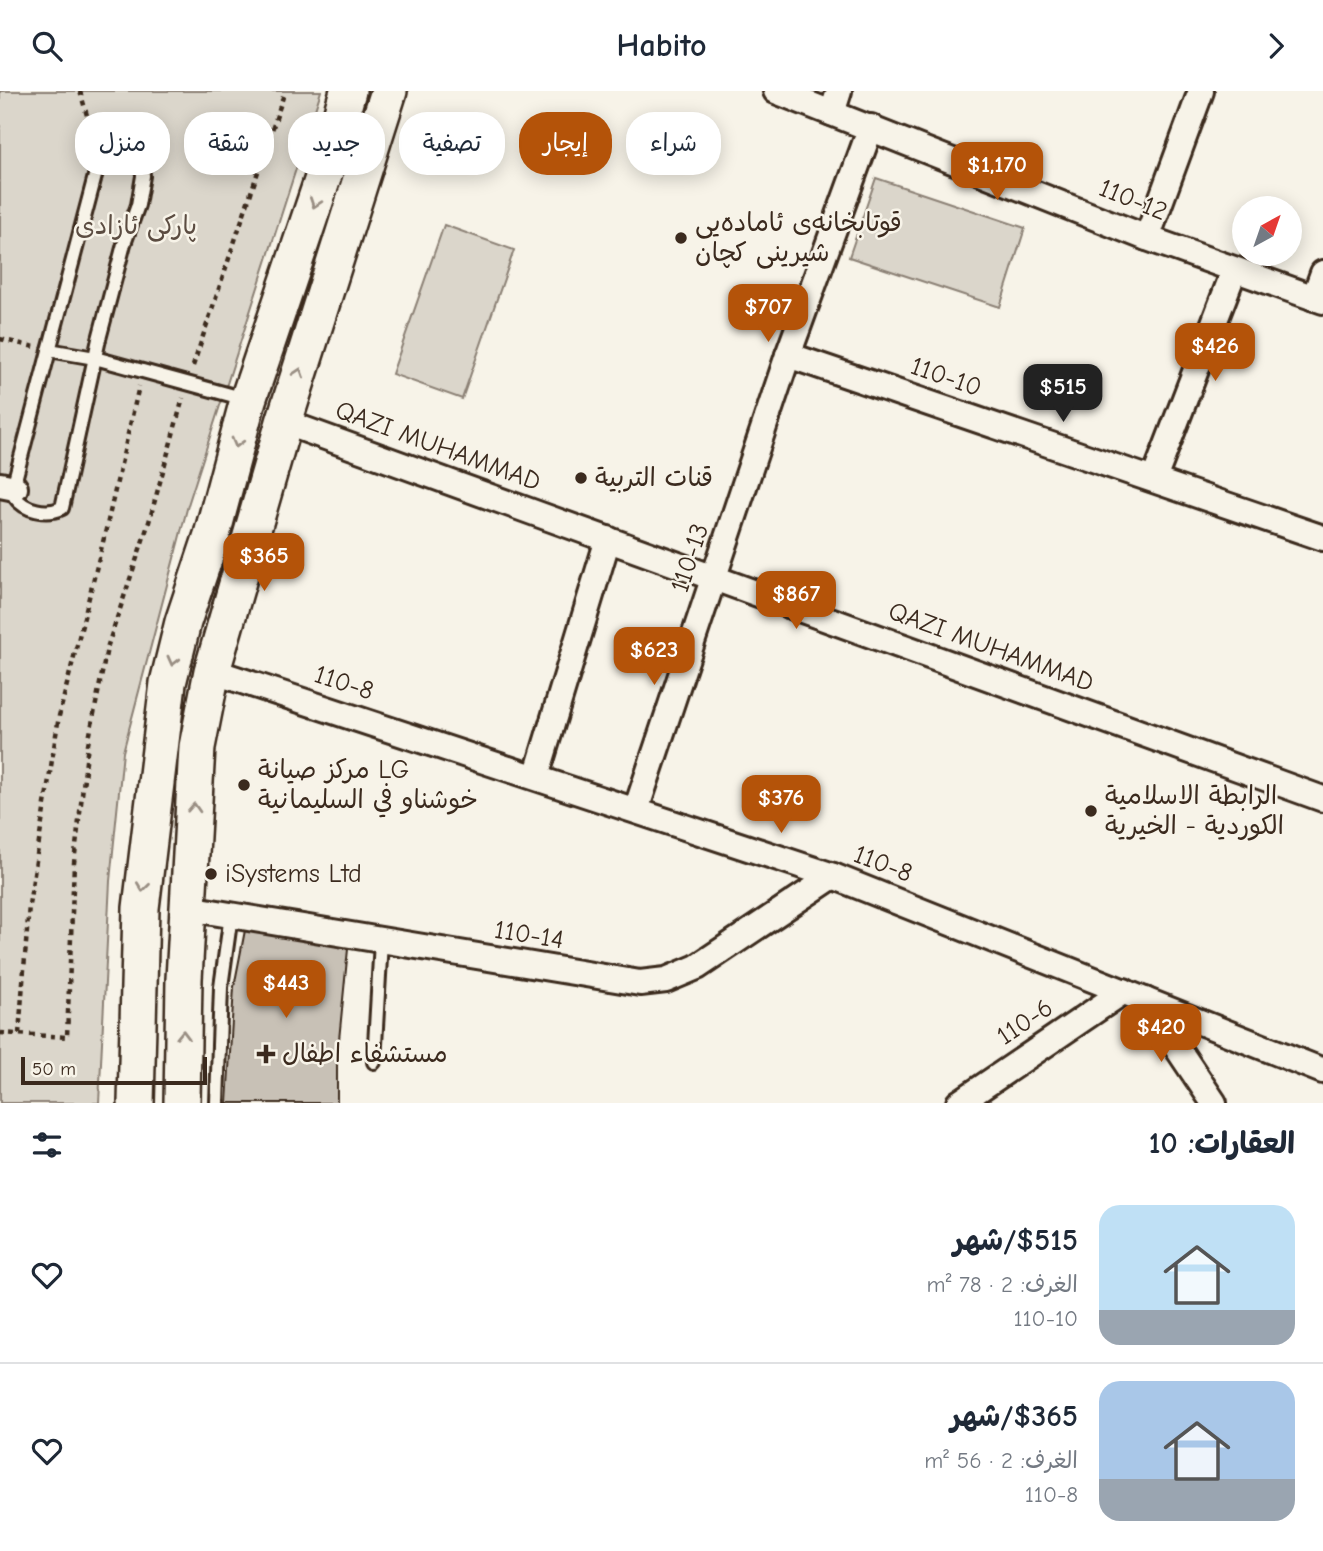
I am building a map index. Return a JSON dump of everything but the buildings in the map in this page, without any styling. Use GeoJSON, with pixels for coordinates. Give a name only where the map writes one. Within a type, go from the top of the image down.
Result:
{"type":"FeatureCollection","features":[{"type":"Feature","properties":{"kind":"main road"},"geometry":{"type":"LineString","coordinates":[[136,1103],[141,908],[168,683],[183,622],[212,535],[248,400],[325,172],[348,91]]}},
{"type":"Feature","properties":{"kind":"main road"},"geometry":{"type":"LineString","coordinates":[[182,1103],[188,908],[197,747],[212,671],[284,422],[388,91]]}},
{"type":"Feature","properties":{"kind":"street","name":"110-12"},"geometry":{"type":"LineString","coordinates":[[776,91],[836,102],[871,127],[1147,238],[1319,300]]}},
{"type":"Feature","properties":{"kind":"street"},"geometry":{"type":"LineString","coordinates":[[1147,238],[1201,91]]}},
{"type":"Feature","properties":{"kind":"street","name":"110-13"},"geometry":{"type":"LineString","coordinates":[[636,810],[788,355],[871,127]]}},
{"type":"Feature","properties":{"kind":"street"},"geometry":{"type":"LineString","coordinates":[[1154,479],[1234,271]]}},
{"type":"Feature","properties":{"kind":"street"},"geometry":{"type":"LineString","coordinates":[[1319,300],[1323,273]]}},
{"type":"Feature","properties":{"kind":"street","name":"110-10"},"geometry":{"type":"LineString","coordinates":[[788,355],[1323,538]]}},
{"type":"Feature","properties":{"kind":"street","name":"QAZI MUHAMMAD"},"geometry":{"type":"LineString","coordinates":[[284,422],[1323,799]]}},
{"type":"Feature","properties":{"kind":"street"},"geometry":{"type":"LineString","coordinates":[[536,777],[608,539]]}},
{"type":"Feature","properties":{"kind":"street","name":"110-8"},"geometry":{"type":"LineString","coordinates":[[212,671],[833,876],[1323,1071]]}},
{"type":"Feature","properties":{"kind":"street","name":"110-14"},"geometry":{"type":"LineString","coordinates":[[188,908],[640,983],[666,980],[697,967],[833,876]]}},
{"type":"Feature","properties":{"kind":"street"},"geometry":{"type":"LineString","coordinates":[[1134,996],[1214,1103]]}},
{"type":"Feature","properties":{"kind":"street","name":"110-6"},"geometry":{"type":"LineString","coordinates":[[959,1103],[1134,996]]}},
{"type":"Feature","properties":{"kind":"lane"},"geometry":{"type":"LineString","coordinates":[[95,175],[49,350],[7,487],[20,504],[44,511],[54,512],[62,508],[95,358],[124,244],[138,205],[143,175]]}},
{"type":"Feature","properties":{"kind":"lane"},"geometry":{"type":"LineString","coordinates":[[49,350],[95,358],[248,400]]}},
{"type":"Feature","properties":{"kind":"lane"},"geometry":{"type":"LineString","coordinates":[[217,1103],[221,987],[231,915]]}},
{"type":"Feature","properties":{"kind":"lane"},"geometry":{"type":"LineString","coordinates":[[374,1062],[381,941]]}},
{"type":"Feature","properties":{"kind":"path"},"geometry":{"type":"LineString","coordinates":[[79,91],[86,112]]}},
{"type":"Feature","properties":{"kind":"path"},"geometry":{"type":"LineString","coordinates":[[0,1033],[67,1037],[74,863],[88,744],[107,648],[149,522],[187,383],[285,91]]}},
{"type":"Feature","properties":{"kind":"path"},"geometry":{"type":"LineString","coordinates":[[0,339],[49,350]]}},
{"type":"Feature","properties":{"kind":"path"},"geometry":{"type":"LineString","coordinates":[[19,1034],[29,905],[59,716],[104,538],[142,371]]}},
{"type":"Feature","properties":{"kind":"green space","name":"پارکی ئازادی"},"geometry":{"type":"Polygon","coordinates":[[[0,91],[321,91],[314,112],[288,112],[288,175],[294,175],[188,505],[123,752],[110,881],[99,1103],[0,1103],[0,91]]]}},
{"type":"Feature","properties":{"kind":"green space"},"geometry":{"type":"Polygon","coordinates":[[[876,178],[1025,228],[1000,307],[849,257],[876,178]]]}},
{"type":"Feature","properties":{"kind":"green space"},"geometry":{"type":"Polygon","coordinates":[[[444,225],[514,250],[462,399],[392,374],[444,225]]]}},
{"type":"Feature","properties":{"kind":"place","name":"قوتابخانەی ئامادەیی شیرینی کچان"},"geometry":{"type":"Point","coordinates":[681,238]}},
{"type":"Feature","properties":{"kind":"place","name":"قنات التربیة"},"geometry":{"type":"Point","coordinates":[581,478]}},
{"type":"Feature","properties":{"kind":"place","name":"مركز صيانة LG خوشناو في السليمانية"},"geometry":{"type":"Point","coordinates":[244,785]}},
{"type":"Feature","properties":{"kind":"place","name":"الرابطة الاسلامية الكوردية - الخيرية"},"geometry":{"type":"Point","coordinates":[1091,811]}},
{"type":"Feature","properties":{"kind":"place","name":"iSystems Ltd"},"geometry":{"type":"Point","coordinates":[211,874]}},
{"type":"Feature","properties":{"kind":"place","name":"مستشفاء اطفال"},"geometry":{"type":"Point","coordinates":[266,1054]}}]}
